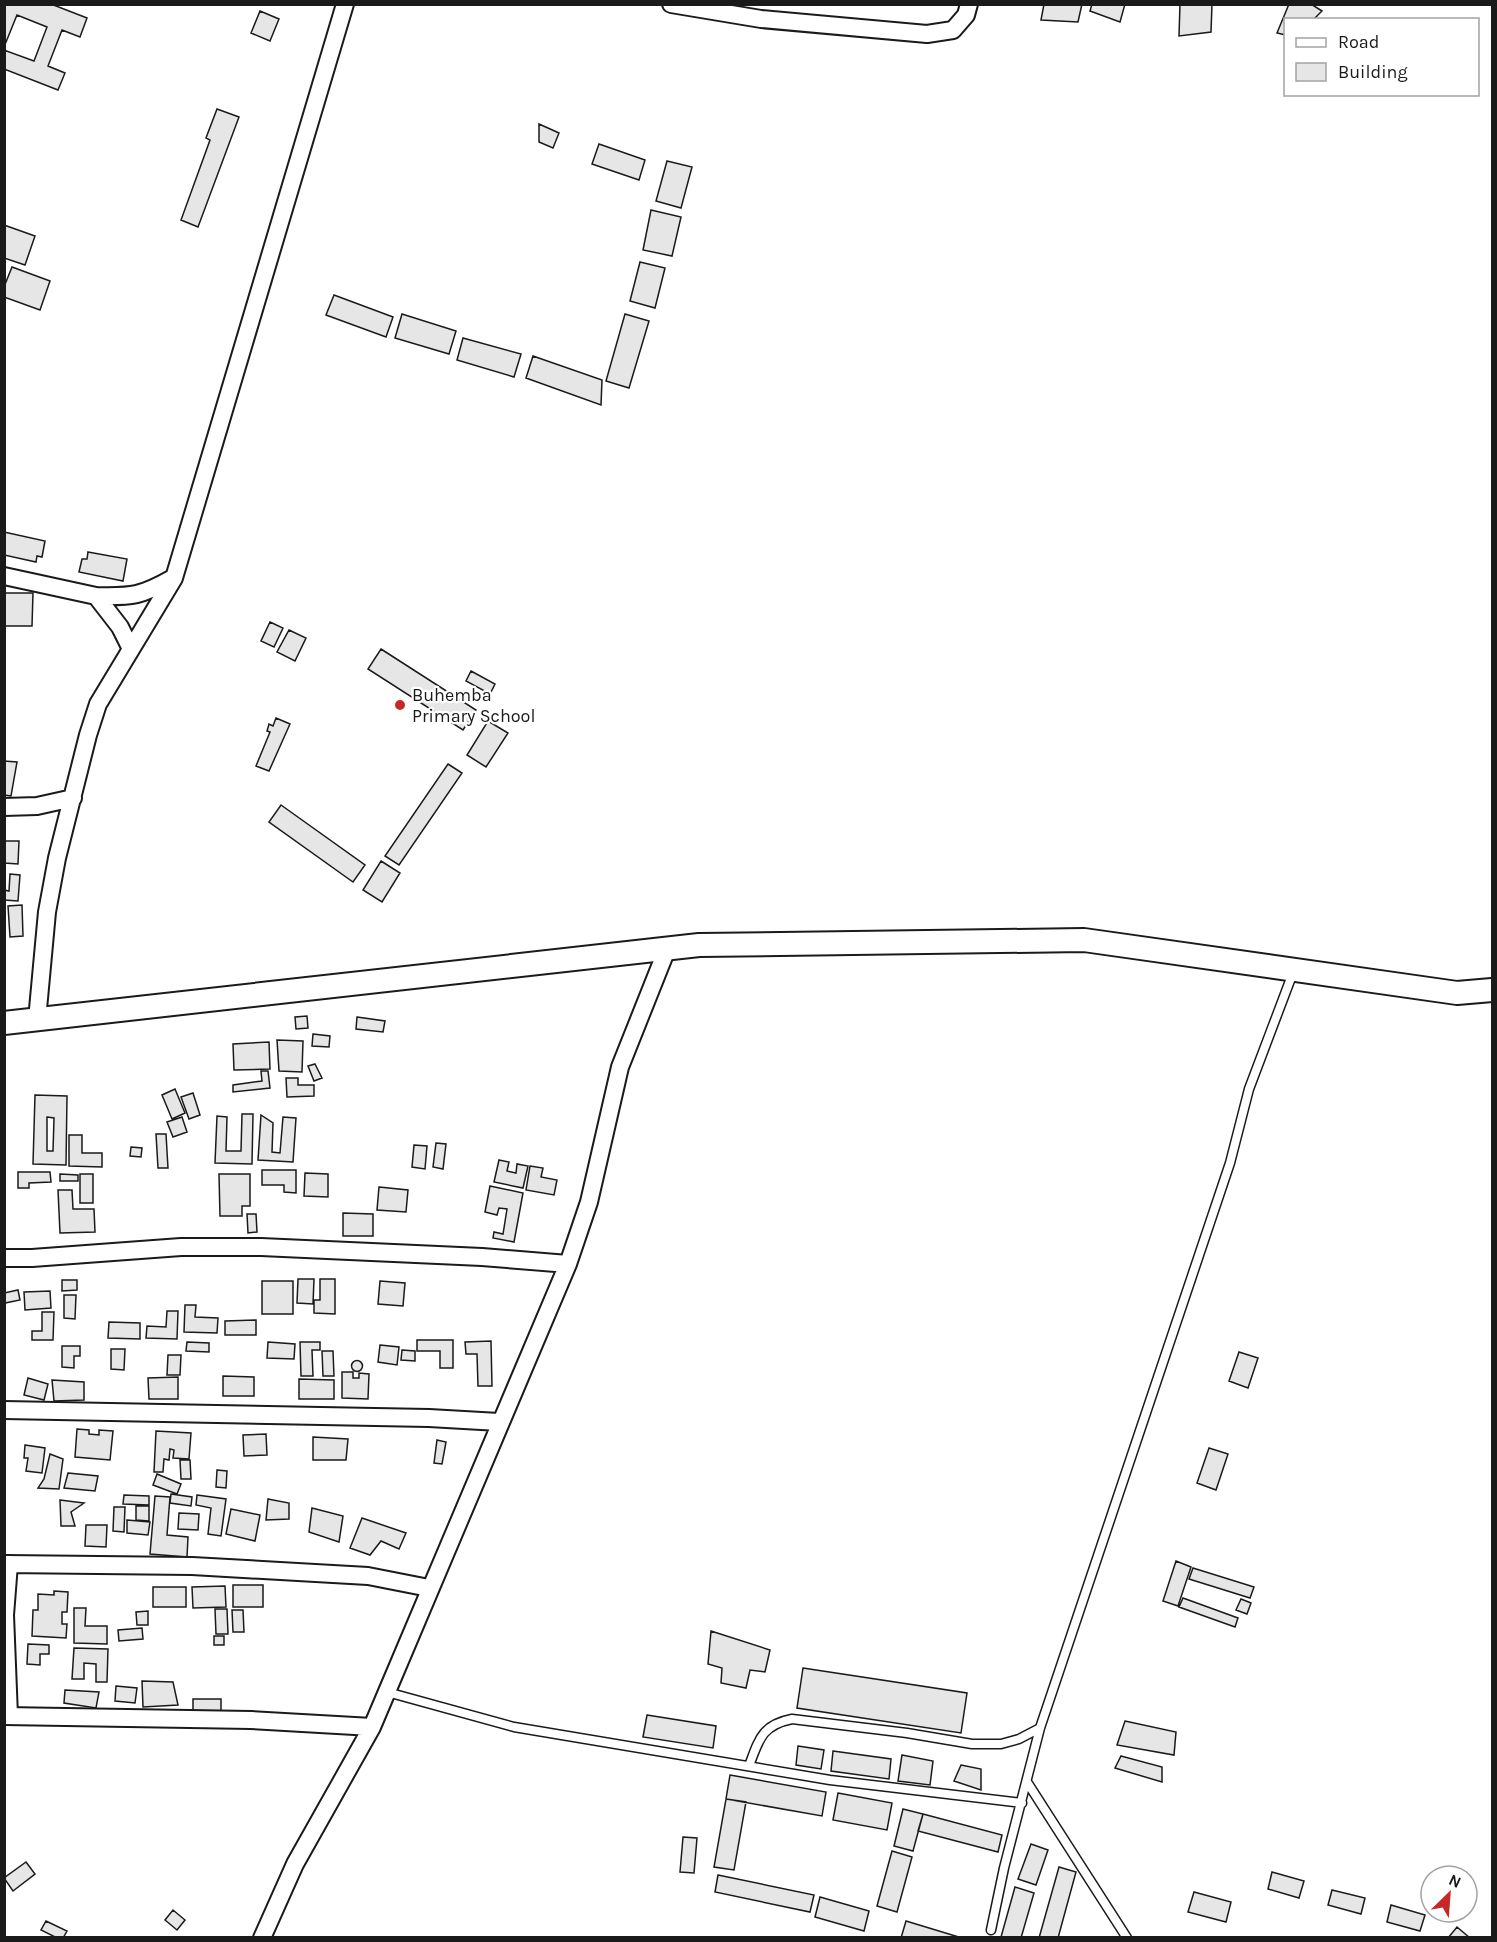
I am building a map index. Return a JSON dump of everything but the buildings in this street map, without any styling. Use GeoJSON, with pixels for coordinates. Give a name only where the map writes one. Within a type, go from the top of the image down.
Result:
{"type":"FeatureCollection","features":[{"type":"Feature","properties":{"kind":"main road"},"geometry":{"type":"LineString","coordinates":[[4,1023],[699,945],[1084,940],[1457,993],[1492,990]]}},
{"type":"Feature","properties":{"kind":"street"},"geometry":{"type":"LineString","coordinates":[[37,1020],[47,912],[57,858],[98,704],[174,578],[345,4]]}},
{"type":"Feature","properties":{"kind":"street"},"geometry":{"type":"LineString","coordinates":[[671,4],[762,19],[927,34],[954,30],[966,15],[969,4]]}},
{"type":"Feature","properties":{"kind":"street"},"geometry":{"type":"LineString","coordinates":[[4,576],[96,596],[131,597],[148,592],[174,578]]}},
{"type":"Feature","properties":{"kind":"street"},"geometry":{"type":"LineString","coordinates":[[96,596],[120,627],[131,649]]}},
{"type":"Feature","properties":{"kind":"street"},"geometry":{"type":"LineString","coordinates":[[4,807],[37,806],[74,798]]}},
{"type":"Feature","properties":{"kind":"street"},"geometry":{"type":"LineString","coordinates":[[262,1938],[295,1864],[372,1728],[499,1422],[568,1264],[589,1202],[620,1067],[667,949]]}},
{"type":"Feature","properties":{"kind":"street"},"geometry":{"type":"LineString","coordinates":[[4,1258],[181,1247],[250,1247],[482,1257],[568,1264]]}},
{"type":"Feature","properties":{"kind":"street"},"geometry":{"type":"LineString","coordinates":[[4,1410],[429,1418],[499,1422]]}},
{"type":"Feature","properties":{"kind":"street"},"geometry":{"type":"LineString","coordinates":[[372,1728],[251,1720],[7,1716],[5,1615],[7,1564],[192,1566],[368,1576],[429,1588]]}},
{"type":"Feature","properties":{"kind":"lane"},"geometry":{"type":"LineString","coordinates":[[991,1930],[1004,1868],[1040,1728],[1215,1208],[1249,1089],[1294,970]]}},
{"type":"Feature","properties":{"kind":"lane"},"geometry":{"type":"LineString","coordinates":[[387,1692],[514,1727],[830,1780],[1022,1803]]}},
{"type":"Feature","properties":{"kind":"lane"},"geometry":{"type":"LineString","coordinates":[[749,1766],[761,1735],[776,1722],[792,1719],[972,1744],[1001,1744],[1019,1739],[1040,1728]]}},
{"type":"Feature","properties":{"kind":"lane"},"geometry":{"type":"LineString","coordinates":[[1027,1782],[1127,1938]]}},
{"type":"Feature","properties":{"kind":"place","name":"Buhemba Primary School"},"geometry":{"type":"Point","coordinates":[400,705]}}]}
